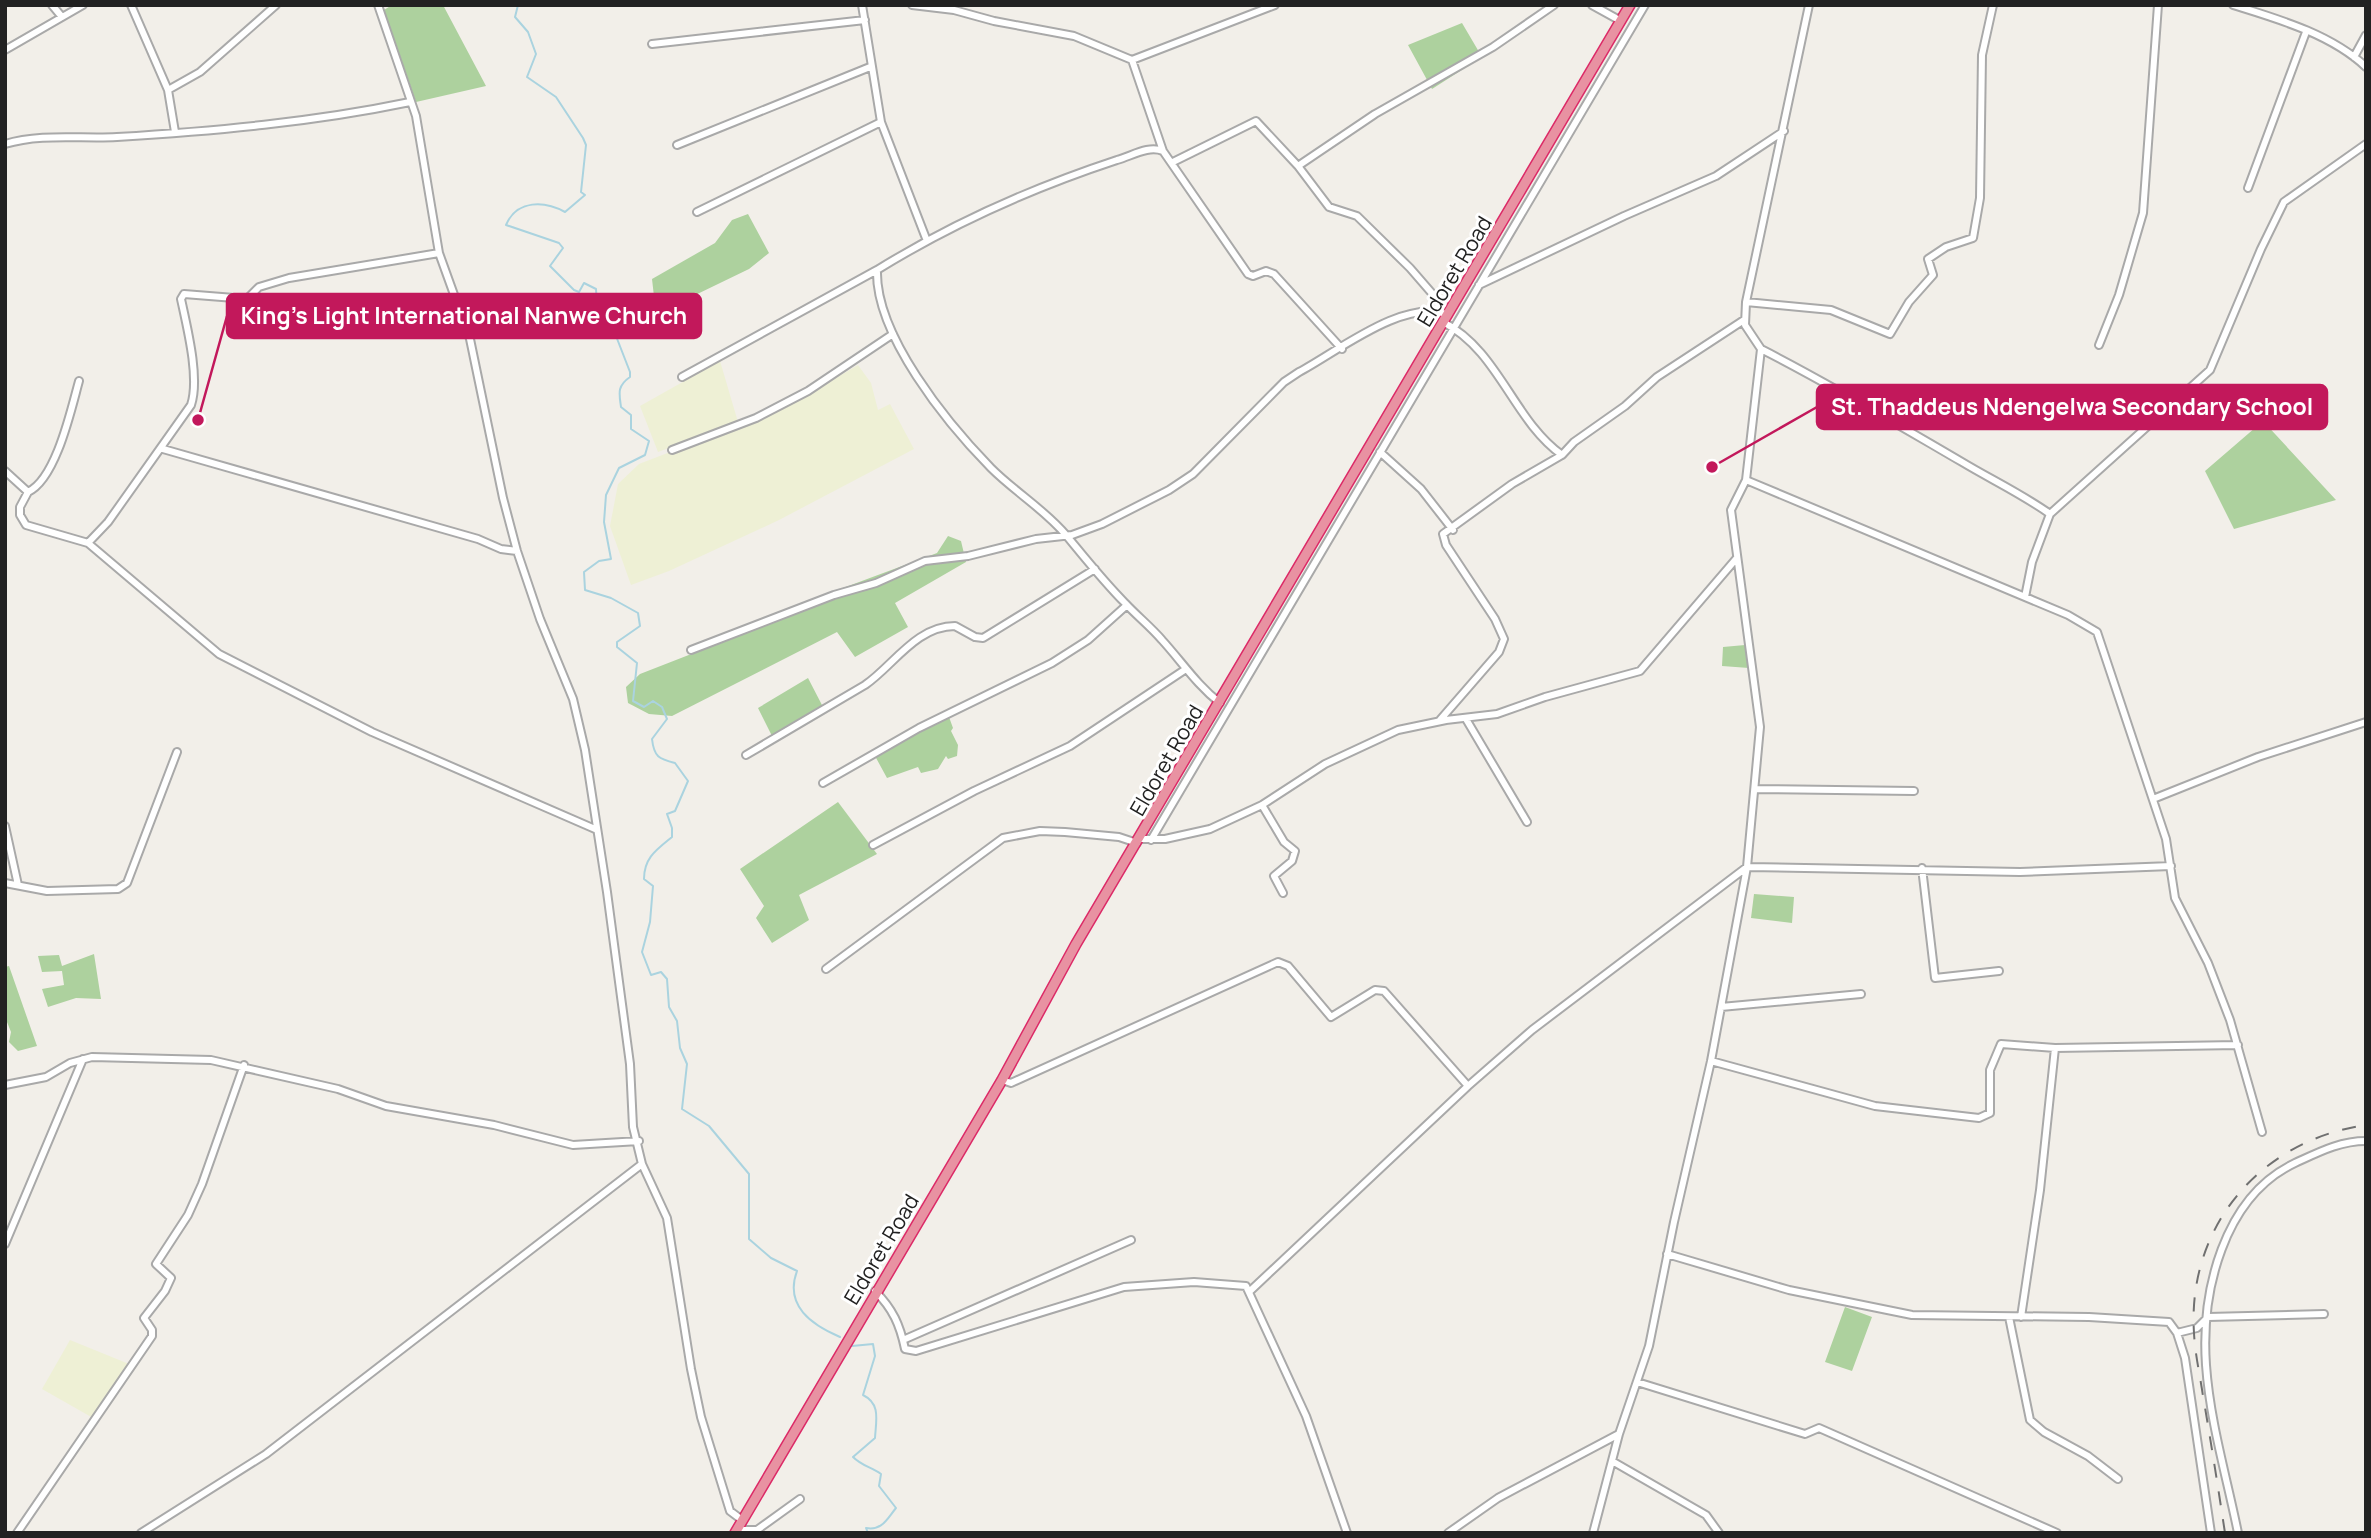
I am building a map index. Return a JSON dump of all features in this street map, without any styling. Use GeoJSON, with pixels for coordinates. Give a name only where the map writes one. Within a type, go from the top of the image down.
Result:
{"type":"FeatureCollection","features":[{"type":"Feature","properties":{"kind":"highway","name":"Eldoret Road"},"geometry":{"type":"LineString","coordinates":[[736,1531],[1002,1080],[1076,944],[1220,703],[1444,316],[1630,5]]}},
{"type":"Feature","properties":{"kind":"street"},"geometry":{"type":"LineString","coordinates":[[52,5],[62,17]]}},
{"type":"Feature","properties":{"kind":"street"},"geometry":{"type":"LineString","coordinates":[[5,50],[83,5]]}},
{"type":"Feature","properties":{"kind":"street"},"geometry":{"type":"LineString","coordinates":[[131,5],[168,90],[175,132]]}},
{"type":"Feature","properties":{"kind":"street"},"geometry":{"type":"LineString","coordinates":[[168,90],[201,72],[276,5]]}},
{"type":"Feature","properties":{"kind":"street"},"geometry":{"type":"LineString","coordinates":[[378,5],[418,123],[439,253],[470,339],[517,551],[573,699],[585,750],[595,829],[607,892],[630,1064],[633,1127],[639,1141],[642,1164],[667,1218],[701,1417],[730,1511],[742,1520]]}},
{"type":"Feature","properties":{"kind":"street"},"geometry":{"type":"LineString","coordinates":[[863,5],[870,67],[881,122],[927,240]]}},
{"type":"Feature","properties":{"kind":"street"},"geometry":{"type":"LineString","coordinates":[[912,5],[954,10],[993,21],[1074,36],[1132,60],[1275,5]]}},
{"type":"Feature","properties":{"kind":"street"},"geometry":{"type":"LineString","coordinates":[[1298,166],[1385,108],[1493,47],[1554,5]]}},
{"type":"Feature","properties":{"kind":"street"},"geometry":{"type":"LineString","coordinates":[[1592,5],[1620,21]]}},
{"type":"Feature","properties":{"kind":"street"},"geometry":{"type":"LineString","coordinates":[[1151,840],[1646,5]]}},
{"type":"Feature","properties":{"kind":"street"},"geometry":{"type":"LineString","coordinates":[[1809,5],[1746,302],[1744,320],[1748,334],[1761,349],[1849,395],[1978,472],[2012,488],[2050,514]]}},
{"type":"Feature","properties":{"kind":"street"},"geometry":{"type":"LineString","coordinates":[[1746,302],[1831,310],[1889,334],[1909,302],[1933,275],[1928,259],[1946,247],[1973,238],[1977,231],[1980,198],[1982,55],[1993,5]]}},
{"type":"Feature","properties":{"kind":"street"},"geometry":{"type":"LineString","coordinates":[[2099,345],[2119,295],[2143,214],[2158,5]]}},
{"type":"Feature","properties":{"kind":"street"},"geometry":{"type":"LineString","coordinates":[[2233,5],[2306,32],[2354,57],[2366,67]]}},
{"type":"Feature","properties":{"kind":"street"},"geometry":{"type":"LineString","coordinates":[[652,44],[865,20]]}},
{"type":"Feature","properties":{"kind":"street"},"geometry":{"type":"LineString","coordinates":[[2248,188],[2306,32]]}},
{"type":"Feature","properties":{"kind":"street"},"geometry":{"type":"LineString","coordinates":[[2354,57],[2366,35]]}},
{"type":"Feature","properties":{"kind":"street"},"geometry":{"type":"LineString","coordinates":[[1132,60],[1163,150],[1248,274],[1253,276],[1266,271],[1274,274],[1342,349]]}},
{"type":"Feature","properties":{"kind":"street"},"geometry":{"type":"LineString","coordinates":[[677,145],[870,67]]}},
{"type":"Feature","properties":{"kind":"street"},"geometry":{"type":"LineString","coordinates":[[5,144],[36,137],[117,137],[257,125],[410,102]]}},
{"type":"Feature","properties":{"kind":"street"},"geometry":{"type":"LineString","coordinates":[[1173,162],[1256,121],[1298,166],[1329,208],[1357,216],[1410,268],[1436,298],[1444,316],[1499,375],[1544,442],[1562,455]]}},
{"type":"Feature","properties":{"kind":"street"},"geometry":{"type":"LineString","coordinates":[[697,212],[881,122]]}},
{"type":"Feature","properties":{"kind":"street"},"geometry":{"type":"LineString","coordinates":[[1479,285],[1624,216],[1716,176],[1784,131]]}},
{"type":"Feature","properties":{"kind":"street"},"geometry":{"type":"LineString","coordinates":[[2025,597],[2032,562],[2050,514],[2207,375],[2284,202],[2366,144]]}},
{"type":"Feature","properties":{"kind":"street"},"geometry":{"type":"LineString","coordinates":[[682,377],[984,211],[1053,181],[1148,149],[1163,150]]}},
{"type":"Feature","properties":{"kind":"street"},"geometry":{"type":"LineString","coordinates":[[88,543],[108,522],[163,449],[194,398],[190,340],[181,299],[184,295],[247,299],[259,287],[289,278],[439,253]]}},
{"type":"Feature","properties":{"kind":"street"},"geometry":{"type":"LineString","coordinates":[[877,270],[879,301],[892,334],[922,382],[976,452],[993,470],[1045,511],[1127,606],[1220,703]]}},
{"type":"Feature","properties":{"kind":"street"},"geometry":{"type":"LineString","coordinates":[[691,650],[834,595],[876,583],[925,561],[1066,535],[1102,524],[1182,483],[1284,382],[1394,317],[1444,316]]}},
{"type":"Feature","properties":{"kind":"street"},"geometry":{"type":"LineString","coordinates":[[1439,721],[1499,652],[1504,639],[1495,618],[1444,541],[1444,531],[1453,530],[1512,484],[1562,455],[1574,442],[1625,406],[1657,376],[1744,320]]}},
{"type":"Feature","properties":{"kind":"street"},"geometry":{"type":"LineString","coordinates":[[672,450],[756,418],[808,391],[892,334]]}},
{"type":"Feature","properties":{"kind":"street"},"geometry":{"type":"LineString","coordinates":[[1593,1533],[1619,1434],[1649,1346],[1711,1061],[1747,867],[1759,713],[1731,510],[1746,480],[1761,349]]}},
{"type":"Feature","properties":{"kind":"street"},"geometry":{"type":"LineString","coordinates":[[79,381],[46,473],[36,488],[28,492],[20,507],[20,515],[26,525],[88,543],[219,654],[372,732],[595,829]]}},
{"type":"Feature","properties":{"kind":"street"},"geometry":{"type":"LineString","coordinates":[[163,449],[478,539],[501,549],[517,551]]}},
{"type":"Feature","properties":{"kind":"street"},"geometry":{"type":"LineString","coordinates":[[1380,452],[1404,470],[1453,530]]}},
{"type":"Feature","properties":{"kind":"street"},"geometry":{"type":"LineString","coordinates":[[5,471],[28,492]]}},
{"type":"Feature","properties":{"kind":"street"},"geometry":{"type":"LineString","coordinates":[[1746,480],[2025,597],[2080,621],[2097,632],[2153,799],[2171,866],[2175,898],[2208,963],[2238,1045],[2262,1132]]}},
{"type":"Feature","properties":{"kind":"street"},"geometry":{"type":"LineString","coordinates":[[826,969],[1003,838],[1040,831],[1139,841],[1199,833],[1262,805],[1303,777],[1398,730],[1439,721],[1497,715],[1545,697],[1640,671],[1736,559]]}},
{"type":"Feature","properties":{"kind":"street"},"geometry":{"type":"LineString","coordinates":[[746,755],[865,685],[876,677],[887,662],[932,632],[955,626],[975,638],[983,638],[1095,569]]}},
{"type":"Feature","properties":{"kind":"street"},"geometry":{"type":"LineString","coordinates":[[823,783],[919,728],[1052,663],[1088,640],[1127,606]]}},
{"type":"Feature","properties":{"kind":"street"},"geometry":{"type":"LineString","coordinates":[[873,845],[974,791],[1070,746],[1186,669]]}},
{"type":"Feature","properties":{"kind":"street"},"geometry":{"type":"LineString","coordinates":[[1466,719],[1527,822]]}},
{"type":"Feature","properties":{"kind":"street"},"geometry":{"type":"LineString","coordinates":[[2153,799],[2258,757],[2366,722]]}},
{"type":"Feature","properties":{"kind":"street"},"geometry":{"type":"LineString","coordinates":[[5,883],[47,891],[118,889],[127,883],[177,752]]}},
{"type":"Feature","properties":{"kind":"street"},"geometry":{"type":"LineString","coordinates":[[1755,789],[1914,791]]}},
{"type":"Feature","properties":{"kind":"street"},"geometry":{"type":"LineString","coordinates":[[1262,805],[1284,842],[1295,851],[1292,862],[1274,876],[1283,893]]}},
{"type":"Feature","properties":{"kind":"street"},"geometry":{"type":"LineString","coordinates":[[5,826],[18,886]]}},
{"type":"Feature","properties":{"kind":"street"},"geometry":{"type":"LineString","coordinates":[[1249,1292],[1468,1086],[1532,1030],[1747,867],[2020,872],[2171,866]]}},
{"type":"Feature","properties":{"kind":"street"},"geometry":{"type":"LineString","coordinates":[[1923,869],[1936,978],[1999,971]]}},
{"type":"Feature","properties":{"kind":"street"},"geometry":{"type":"LineString","coordinates":[[1002,1080],[1011,1083],[1278,962],[1288,966],[1331,1017],[1375,990],[1384,991],[1468,1086]]}},
{"type":"Feature","properties":{"kind":"street"},"geometry":{"type":"LineString","coordinates":[[1721,1007],[1861,994]]}},
{"type":"Feature","properties":{"kind":"street"},"geometry":{"type":"LineString","coordinates":[[1711,1061],[1875,1106],[1979,1118],[1990,1113],[1990,1070],[1997,1048],[2001,1044],[2055,1048],[2238,1045]]}},
{"type":"Feature","properties":{"kind":"street"},"geometry":{"type":"LineString","coordinates":[[2021,1317],[2040,1190],[2055,1048]]}},
{"type":"Feature","properties":{"kind":"street"},"geometry":{"type":"LineString","coordinates":[[5,1085],[46,1077],[92,1057],[211,1060],[244,1065],[386,1106],[494,1125],[573,1145],[639,1141]]}},
{"type":"Feature","properties":{"kind":"street"},"geometry":{"type":"LineString","coordinates":[[5,1244],[83,1059]]}},
{"type":"Feature","properties":{"kind":"street"},"geometry":{"type":"LineString","coordinates":[[17,1533],[152,1336],[152,1330],[143,1320],[165,1291],[171,1278],[156,1264],[188,1215],[202,1184],[244,1065]]}},
{"type":"Feature","properties":{"kind":"street"},"geometry":{"type":"LineString","coordinates":[[2238,1533],[2211,1398],[2206,1336],[2214,1275],[2224,1245],[2239,1215],[2258,1188],[2285,1168],[2329,1147],[2366,1141]]}},
{"type":"Feature","properties":{"kind":"street"},"geometry":{"type":"LineString","coordinates":[[141,1533],[266,1454],[642,1164]]}},
{"type":"Feature","properties":{"kind":"street"},"geometry":{"type":"LineString","coordinates":[[903,1340],[1131,1240]]}},
{"type":"Feature","properties":{"kind":"street"},"geometry":{"type":"LineString","coordinates":[[1667,1254],[1789,1290],[1912,1315],[2169,1322],[2177,1332],[2187,1368],[2211,1533]]}},
{"type":"Feature","properties":{"kind":"street"},"geometry":{"type":"LineString","coordinates":[[876,1292],[893,1311],[906,1350],[916,1352],[1137,1285],[1194,1282],[1243,1285],[1249,1292],[1260,1322],[1318,1446],[1347,1533]]}},
{"type":"Feature","properties":{"kind":"street"},"geometry":{"type":"LineString","coordinates":[[2177,1332],[2197,1328],[2208,1317],[2324,1314]]}},
{"type":"Feature","properties":{"kind":"street"},"geometry":{"type":"LineString","coordinates":[[2009,1317],[2030,1420],[2043,1432],[2088,1456],[2118,1479]]}},
{"type":"Feature","properties":{"kind":"street"},"geometry":{"type":"LineString","coordinates":[[2197,1328],[2206,1336]]}},
{"type":"Feature","properties":{"kind":"street"},"geometry":{"type":"LineString","coordinates":[[1637,1382],[1805,1434],[1819,1428],[2057,1533]]}},
{"type":"Feature","properties":{"kind":"street"},"geometry":{"type":"LineString","coordinates":[[1448,1533],[1498,1498],[1619,1434]]}},
{"type":"Feature","properties":{"kind":"street"},"geometry":{"type":"LineString","coordinates":[[1612,1461],[1706,1515],[1718,1533]]}},
{"type":"Feature","properties":{"kind":"street"},"geometry":{"type":"LineString","coordinates":[[736,1531],[757,1530],[800,1499]]}},
{"type":"Feature","properties":{"kind":"green space"},"geometry":{"type":"Polygon","coordinates":[[[392,5],[443,5],[486,86],[416,102],[384,10],[392,5]]]}},
{"type":"Feature","properties":{"kind":"green space"},"geometry":{"type":"Polygon","coordinates":[[[1462,23],[1482,57],[1432,89],[1408,45],[1462,23]]]}},
{"type":"Feature","properties":{"kind":"green space"},"geometry":{"type":"Polygon","coordinates":[[[748,214],[769,253],[749,269],[656,314],[652,279],[715,243],[732,220],[748,214]]]}},
{"type":"Feature","properties":{"kind":"green space"},"geometry":{"type":"Polygon","coordinates":[[[720,361],[738,422],[658,452],[640,406],[720,361]]]}},
{"type":"Feature","properties":{"kind":"green space"},"geometry":{"type":"Polygon","coordinates":[[[858,365],[871,383],[878,410],[890,404],[914,449],[779,520],[669,571],[631,585],[610,526],[618,484],[639,464],[787,407],[858,365]]]}},
{"type":"Feature","properties":{"kind":"green space"},"geometry":{"type":"Polygon","coordinates":[[[2263,421],[2336,500],[2234,529],[2205,471],[2263,421]]]}},
{"type":"Feature","properties":{"kind":"green space"},"geometry":{"type":"Polygon","coordinates":[[[948,536],[961,541],[966,562],[895,603],[908,627],[855,657],[837,632],[672,716],[649,714],[628,703],[626,687],[640,674],[699,651],[792,607],[937,553],[948,536]]]}},
{"type":"Feature","properties":{"kind":"green space"},"geometry":{"type":"Polygon","coordinates":[[[1745,645],[1749,668],[1722,666],[1723,647],[1745,645]]]}},
{"type":"Feature","properties":{"kind":"green space"},"geometry":{"type":"Polygon","coordinates":[[[808,678],[823,707],[772,736],[758,708],[808,678]]]}},
{"type":"Feature","properties":{"kind":"green space"},"geometry":{"type":"Polygon","coordinates":[[[949,717],[953,728],[951,731],[958,745],[957,756],[948,759],[946,756],[938,769],[921,773],[918,767],[887,778],[875,756],[949,717]]]}},
{"type":"Feature","properties":{"kind":"green space"},"geometry":{"type":"Polygon","coordinates":[[[838,802],[877,854],[799,895],[809,920],[772,943],[756,918],[764,906],[740,869],[838,802]]]}},
{"type":"Feature","properties":{"kind":"green space"},"geometry":{"type":"Polygon","coordinates":[[[1754,894],[1794,897],[1792,923],[1751,918],[1754,894]]]}},
{"type":"Feature","properties":{"kind":"green space"},"geometry":{"type":"Polygon","coordinates":[[[94,954],[101,999],[76,998],[48,1007],[42,989],[64,985],[62,971],[42,972],[38,956],[59,955],[62,966],[94,954]]]}},
{"type":"Feature","properties":{"kind":"green space"},"geometry":{"type":"Polygon","coordinates":[[[9,966],[37,1046],[18,1051],[9,1042],[11,1032],[5,1017],[5,967],[9,966]]]}},
{"type":"Feature","properties":{"kind":"green space"},"geometry":{"type":"Polygon","coordinates":[[[1845,1307],[1872,1317],[1852,1371],[1825,1362],[1845,1307]]]}},
{"type":"Feature","properties":{"kind":"green space"},"geometry":{"type":"Polygon","coordinates":[[[70,1340],[129,1364],[93,1418],[42,1389],[70,1340]]]}},
{"type":"Feature","properties":{"kind":"waterway"},"geometry":{"type":"LineString","coordinates":[[518,5],[515,17],[528,32],[536,54],[527,77],[556,97],[586,145],[581,192],[585,195],[565,212],[540,204],[524,207],[517,210],[506,225],[559,243],[563,248],[550,266],[574,290],[579,292],[584,283],[596,289],[597,307],[618,323],[616,336],[630,372],[630,377],[620,390],[621,407],[631,415],[631,429],[649,441],[645,455],[619,468],[606,495],[604,522],[611,559],[599,561],[584,572],[585,590],[611,598],[638,613],[640,626],[617,642],[617,647],[637,663],[633,701],[644,707],[653,701],[662,707],[667,719],[652,739],[654,750],[661,758],[675,763],[688,781],[675,811],[667,814],[672,837],[656,850],[646,865],[644,879],[653,886],[650,922],[642,952],[651,975],[661,972],[667,979],[669,1007],[677,1021],[680,1048],[687,1064],[682,1109],[709,1126],[749,1174],[749,1239],[771,1258],[797,1271],[794,1294],[803,1313],[820,1327],[840,1337]]}},
{"type":"Feature","properties":{"kind":"waterway"},"geometry":{"type":"LineString","coordinates":[[852,1346],[873,1344],[875,1356],[863,1395],[873,1403],[876,1419],[875,1438],[853,1457],[881,1474],[879,1486],[896,1508],[880,1526],[866,1528],[868,1533]]}},
{"type":"Feature","properties":{"kind":"railway"},"geometry":{"type":"LineString","coordinates":[[2225,1533],[2194,1333],[2195,1294],[2203,1257],[2218,1224],[2238,1195],[2264,1169],[2294,1149],[2328,1134],[2366,1125]]}},
{"type":"Feature","properties":{"kind":"place","name":"King's Light International Nanwe Church"},"geometry":{"type":"Point","coordinates":[198,420]}},
{"type":"Feature","properties":{"kind":"place","name":"St. Thaddeus Ndengelwa Secondary School"},"geometry":{"type":"Point","coordinates":[1712,467]}}]}
